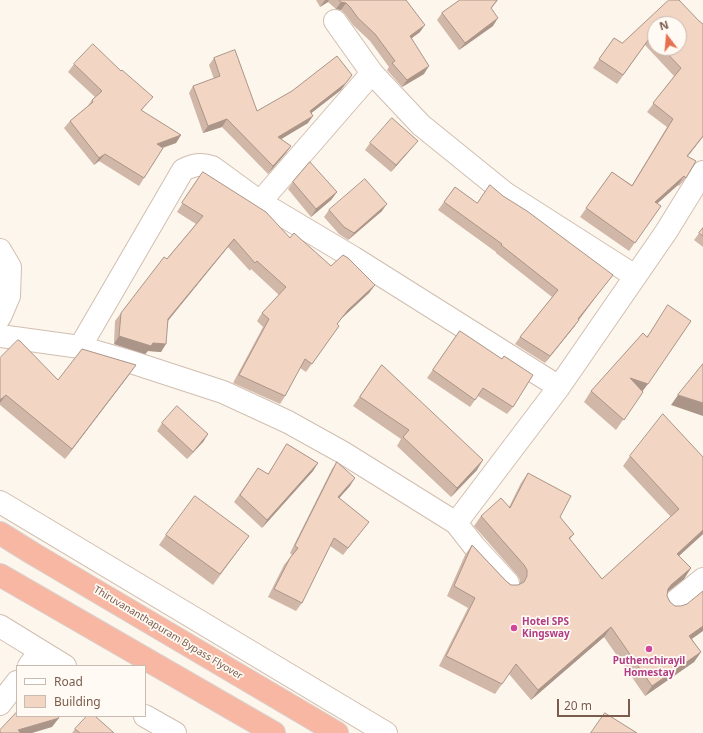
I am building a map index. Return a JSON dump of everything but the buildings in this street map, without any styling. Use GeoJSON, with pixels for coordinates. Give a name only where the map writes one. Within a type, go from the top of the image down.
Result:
{"type":"FeatureCollection","features":[{"type":"Feature","properties":{"kind":"highway","name":"Thiruvananthapuram Bypass Flyover"},"geometry":{"type":"LineString","coordinates":[[0,533],[335,732]]}},
{"type":"Feature","properties":{"kind":"highway"},"geometry":{"type":"LineString","coordinates":[[0,575],[274,733]]}},
{"type":"Feature","properties":{"kind":"street"},"geometry":{"type":"LineString","coordinates":[[335,21],[372,73],[421,125],[505,193],[636,276]]}},
{"type":"Feature","properties":{"kind":"street"},"geometry":{"type":"LineString","coordinates":[[260,202],[372,73]]}},
{"type":"Feature","properties":{"kind":"street"},"geometry":{"type":"LineString","coordinates":[[80,347],[183,170],[192,165],[204,164],[212,167],[260,202],[354,258],[559,387]]}},
{"type":"Feature","properties":{"kind":"street"},"geometry":{"type":"LineString","coordinates":[[456,523],[559,387],[666,232],[703,172]]}},
{"type":"Feature","properties":{"kind":"street"},"geometry":{"type":"LineString","coordinates":[[0,250],[10,267],[9,296],[0,317]]}},
{"type":"Feature","properties":{"kind":"street"},"geometry":{"type":"LineString","coordinates":[[0,336],[80,347],[128,361],[223,392],[288,422],[342,452],[456,523],[474,546],[508,583]]}},
{"type":"Feature","properties":{"kind":"street"},"geometry":{"type":"LineString","coordinates":[[0,502],[386,733]]}},
{"type":"Feature","properties":{"kind":"street"},"geometry":{"type":"LineString","coordinates":[[672,604],[703,579]]}},
{"type":"Feature","properties":{"kind":"street"},"geometry":{"type":"LineString","coordinates":[[0,626],[34,658],[61,665]]}},
{"type":"Feature","properties":{"kind":"street"},"geometry":{"type":"LineString","coordinates":[[0,704],[16,683]]}},
{"type":"Feature","properties":{"kind":"street"},"geometry":{"type":"LineString","coordinates":[[146,717],[175,733]]}},
{"type":"Feature","properties":{"kind":"place","name":"Hotel SPS Kingsway"},"geometry":{"type":"Point","coordinates":[514,628]}},
{"type":"Feature","properties":{"kind":"place","name":"Puthenchirayil Homestay"},"geometry":{"type":"Point","coordinates":[649,649]}}]}
